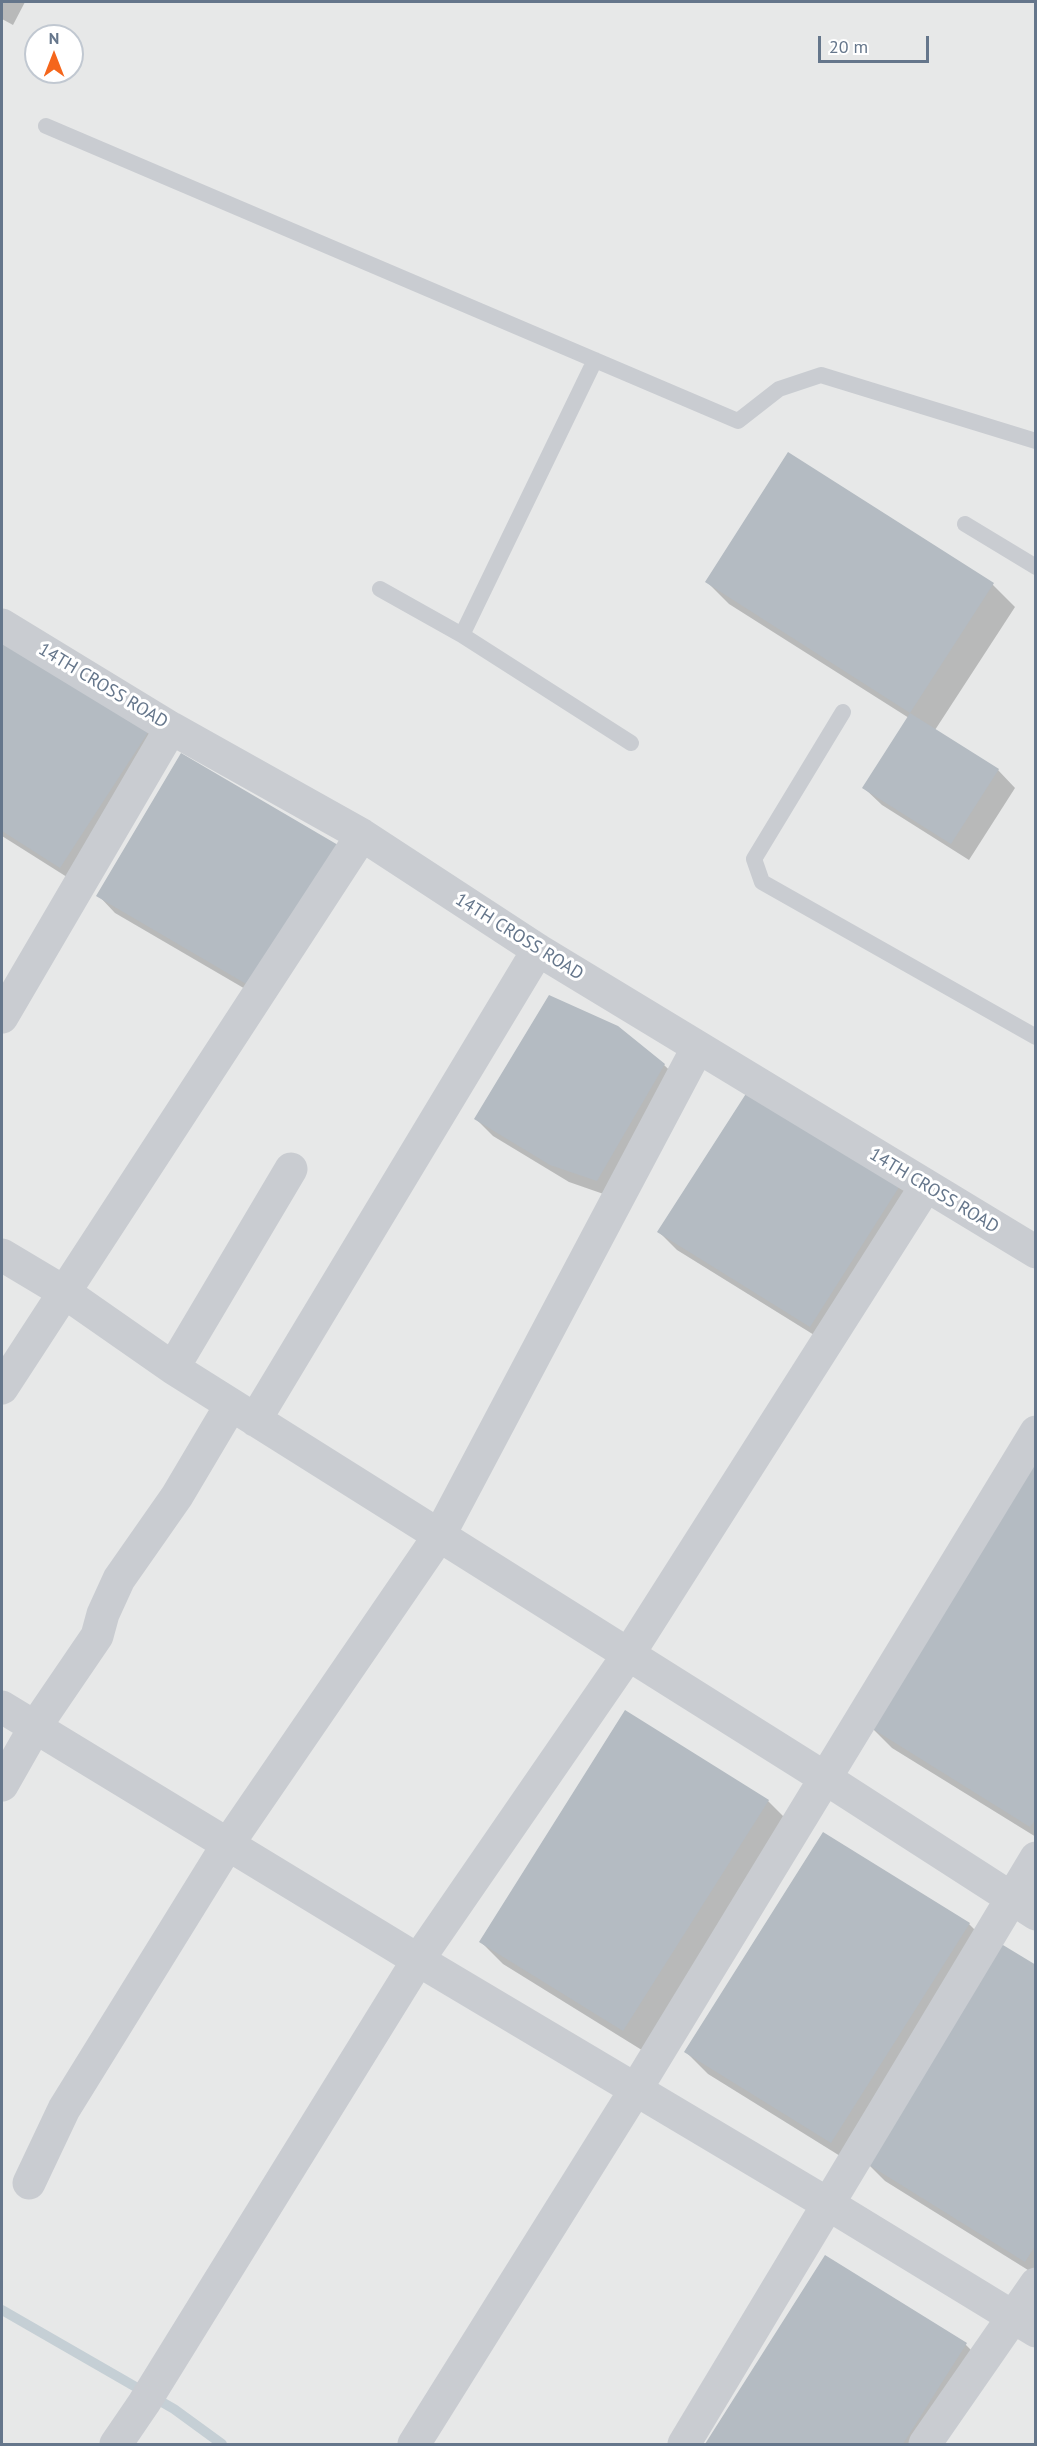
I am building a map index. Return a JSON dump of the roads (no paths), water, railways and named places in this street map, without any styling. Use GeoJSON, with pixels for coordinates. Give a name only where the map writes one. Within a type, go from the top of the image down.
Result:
{"type":"FeatureCollection","features":[{"type":"Feature","properties":{"kind":"street","name":"14TH CROSS ROAD"},"geometry":{"type":"LineString","coordinates":[[2,625],[171,728],[362,835],[538,950],[1035,1252]]}},
{"type":"Feature","properties":{"kind":"street"},"geometry":{"type":"LineString","coordinates":[[2,1017],[171,728]]}},
{"type":"Feature","properties":{"kind":"street"},"geometry":{"type":"LineString","coordinates":[[2,1388],[362,835]]}},
{"type":"Feature","properties":{"kind":"street"},"geometry":{"type":"LineString","coordinates":[[2,1785],[35,1727],[97,1636],[103,1614],[119,1579],[177,1496],[243,1412],[538,950]]}},
{"type":"Feature","properties":{"kind":"street"},"geometry":{"type":"LineString","coordinates":[[29,2183],[64,2109],[228,1844],[439,1536],[698,1047]]}},
{"type":"Feature","properties":{"kind":"street"},"geometry":{"type":"LineString","coordinates":[[173,1368],[291,1169]]}},
{"type":"Feature","properties":{"kind":"street"},"geometry":{"type":"LineString","coordinates":[[116,2445],[418,1960],[628,1655],[926,1186]]}},
{"type":"Feature","properties":{"kind":"street"},"geometry":{"type":"LineString","coordinates":[[2,1255],[64,1292],[173,1368],[825,1778],[1023,1906]]}},
{"type":"Feature","properties":{"kind":"street"},"geometry":{"type":"LineString","coordinates":[[414,2445],[636,2089],[1035,1432]]}},
{"type":"Feature","properties":{"kind":"street"},"geometry":{"type":"LineString","coordinates":[[2,1707],[418,1960],[828,2204],[1024,2325]]}},
{"type":"Feature","properties":{"kind":"street"},"geometry":{"type":"LineString","coordinates":[[684,2445],[828,2204],[1023,1906],[1035,1858]]}},
{"type":"Feature","properties":{"kind":"street"},"geometry":{"type":"LineString","coordinates":[[925,2445],[1024,2325],[1035,2284]]}},
{"type":"Feature","properties":{"kind":"lane"},"geometry":{"type":"LineString","coordinates":[[46,126],[738,422],[779,389],[821,375],[1035,441]]}},
{"type":"Feature","properties":{"kind":"lane"},"geometry":{"type":"LineString","coordinates":[[462,635],[595,360]]}},
{"type":"Feature","properties":{"kind":"lane"},"geometry":{"type":"LineString","coordinates":[[965,524],[1035,567]]}},
{"type":"Feature","properties":{"kind":"lane"},"geometry":{"type":"LineString","coordinates":[[380,589],[462,635],[631,743]]}},
{"type":"Feature","properties":{"kind":"lane"},"geometry":{"type":"LineString","coordinates":[[843,712],[754,859],[762,882],[1035,1037]]}},
{"type":"Feature","properties":{"kind":"waterway"},"geometry":{"type":"LineString","coordinates":[[2,2310],[174,2409],[222,2444]]}}]}
